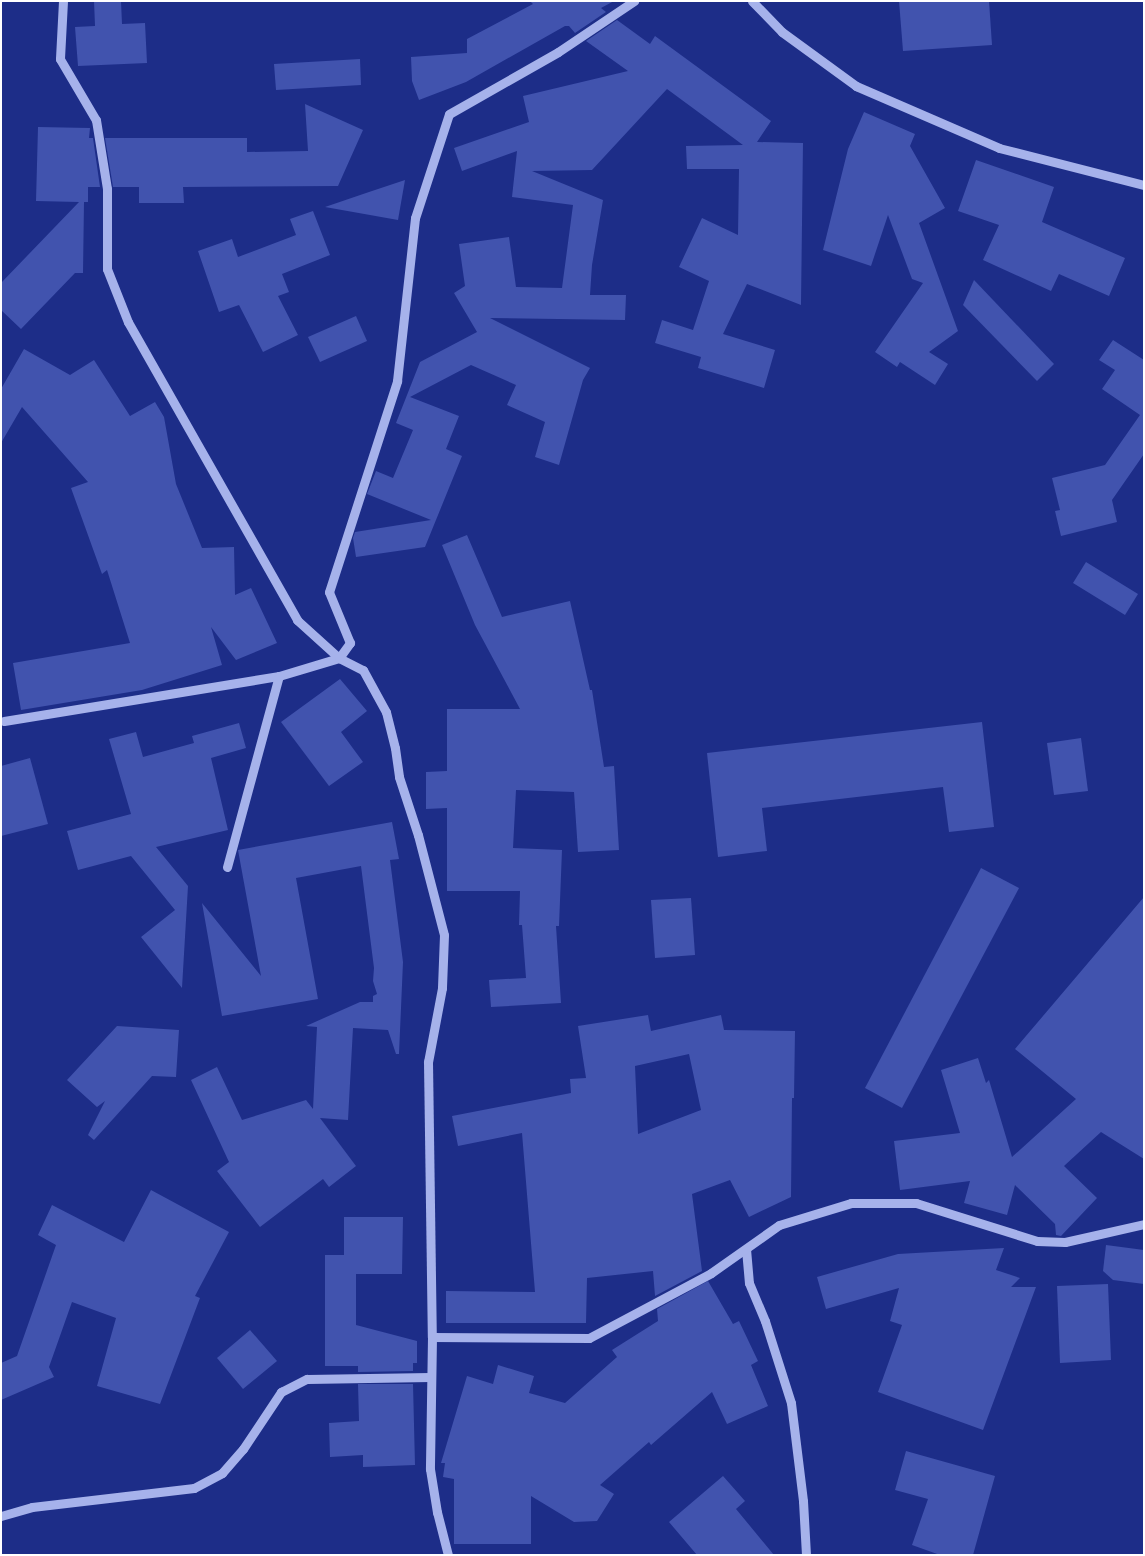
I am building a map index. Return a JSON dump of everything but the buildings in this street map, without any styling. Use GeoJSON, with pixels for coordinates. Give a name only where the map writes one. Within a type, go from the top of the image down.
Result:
{"type":"FeatureCollection","features":[{"type":"Feature","properties":{"kind":"street"},"geometry":{"type":"LineString","coordinates":[[63,1],[60,59],[96,120],[107,189],[107,269],[128,322],[297,620],[339,658],[363,670],[386,712],[395,748],[399,777],[418,835],[444,935],[442,988],[428,1062],[432,1337],[430,1469],[437,1512],[448,1555]]}},
{"type":"Feature","properties":{"kind":"street"},"geometry":{"type":"LineString","coordinates":[[4,721],[279,676],[339,658],[350,643],[329,592],[397,381],[415,218],[449,114],[558,52],[634,1]]}},
{"type":"Feature","properties":{"kind":"street"},"geometry":{"type":"LineString","coordinates":[[752,1],[782,32],[856,86],[999,148],[1144,185]]}},
{"type":"Feature","properties":{"kind":"street"},"geometry":{"type":"LineString","coordinates":[[227,867],[279,676]]}},
{"type":"Feature","properties":{"kind":"street"},"geometry":{"type":"LineString","coordinates":[[432,1337],[589,1338],[711,1273],[779,1225],[851,1203],[916,1203],[1037,1240],[1065,1242],[1144,1224]]}},
{"type":"Feature","properties":{"kind":"street"},"geometry":{"type":"LineString","coordinates":[[746,1249],[749,1283],[766,1321],[791,1403],[803,1501],[806,1555]]}},
{"type":"Feature","properties":{"kind":"street"},"geometry":{"type":"LineString","coordinates":[[1,1516],[32,1507],[194,1488],[222,1473],[244,1449],[281,1392],[307,1379],[430,1377]]}}]}
